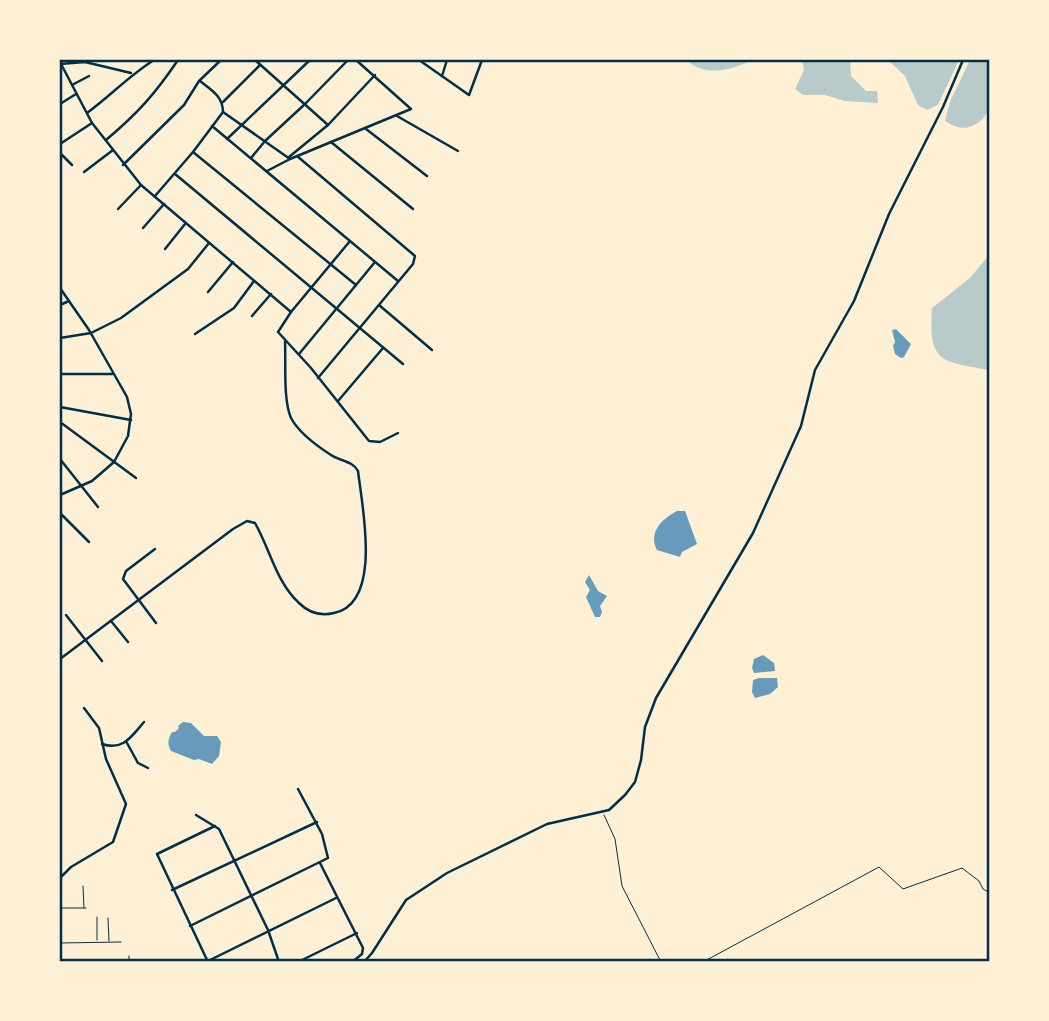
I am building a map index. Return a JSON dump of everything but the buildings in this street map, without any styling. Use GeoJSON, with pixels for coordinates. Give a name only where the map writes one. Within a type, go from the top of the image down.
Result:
{"type":"FeatureCollection","features":[{"type":"Feature","properties":{"kind":"street"},"geometry":{"type":"LineString","coordinates":[[87,113],[108,98],[133,73],[154,60]]}},
{"type":"Feature","properties":{"kind":"street"},"geometry":{"type":"LineString","coordinates":[[105,140],[132,118],[163,84],[178,60]]}},
{"type":"Feature","properties":{"kind":"street"},"geometry":{"type":"LineString","coordinates":[[124,165],[184,106],[199,81],[221,60]]}},
{"type":"Feature","properties":{"kind":"street"},"geometry":{"type":"LineString","coordinates":[[255,60],[328,125]]}},
{"type":"Feature","properties":{"kind":"street"},"geometry":{"type":"LineString","coordinates":[[228,139],[310,60]]}},
{"type":"Feature","properties":{"kind":"street"},"geometry":{"type":"LineString","coordinates":[[251,158],[348,60]]}},
{"type":"Feature","properties":{"kind":"street"},"geometry":{"type":"LineString","coordinates":[[223,111],[289,158],[411,108],[356,60]]}},
{"type":"Feature","properties":{"kind":"street"},"geometry":{"type":"LineString","coordinates":[[419,60],[469,95],[482,60]]}},
{"type":"Feature","properties":{"kind":"street"},"geometry":{"type":"LineString","coordinates":[[442,76],[447,60]]}},
{"type":"Feature","properties":{"kind":"street"},"geometry":{"type":"LineString","coordinates":[[364,961],[406,900],[447,873],[547,824],[609,810],[635,782],[649,714],[753,533],[801,426],[815,370],[854,301],[889,214],[943,107],[963,60]]}},
{"type":"Feature","properties":{"kind":"street"},"geometry":{"type":"LineString","coordinates":[[133,73],[92,62],[60,63],[93,123],[141,185],[291,312]]}},
{"type":"Feature","properties":{"kind":"street"},"geometry":{"type":"LineString","coordinates":[[155,197],[223,111],[223,102],[260,64]]}},
{"type":"Feature","properties":{"kind":"street"},"geometry":{"type":"LineString","coordinates":[[267,171],[289,158],[328,125],[375,75]]}},
{"type":"Feature","properties":{"kind":"street"},"geometry":{"type":"LineString","coordinates":[[72,85],[89,76]]}},
{"type":"Feature","properties":{"kind":"street"},"geometry":{"type":"LineString","coordinates":[[199,81],[223,102]]}},
{"type":"Feature","properties":{"kind":"street"},"geometry":{"type":"LineString","coordinates":[[60,104],[76,94]]}},
{"type":"Feature","properties":{"kind":"street"},"geometry":{"type":"LineString","coordinates":[[397,116],[458,151]]}},
{"type":"Feature","properties":{"kind":"street"},"geometry":{"type":"LineString","coordinates":[[60,144],[93,123]]}},
{"type":"Feature","properties":{"kind":"street"},"geometry":{"type":"LineString","coordinates":[[212,126],[398,281]]}},
{"type":"Feature","properties":{"kind":"street"},"geometry":{"type":"LineString","coordinates":[[366,128],[427,176]]}},
{"type":"Feature","properties":{"kind":"street"},"geometry":{"type":"LineString","coordinates":[[331,142],[412,209]]}},
{"type":"Feature","properties":{"kind":"street"},"geometry":{"type":"LineString","coordinates":[[84,172],[113,150]]}},
{"type":"Feature","properties":{"kind":"street"},"geometry":{"type":"LineString","coordinates":[[193,152],[356,285]]}},
{"type":"Feature","properties":{"kind":"street"},"geometry":{"type":"LineString","coordinates":[[60,153],[72,165]]}},
{"type":"Feature","properties":{"kind":"street"},"geometry":{"type":"LineString","coordinates":[[297,156],[414,254],[413,264],[318,378]]}},
{"type":"Feature","properties":{"kind":"street"},"geometry":{"type":"LineString","coordinates":[[175,174],[403,363]]}},
{"type":"Feature","properties":{"kind":"street"},"geometry":{"type":"LineString","coordinates":[[118,209],[141,185]]}},
{"type":"Feature","properties":{"kind":"street"},"geometry":{"type":"LineString","coordinates":[[143,228],[164,204]]}},
{"type":"Feature","properties":{"kind":"street"},"geometry":{"type":"LineString","coordinates":[[165,249],[186,224]]}},
{"type":"Feature","properties":{"kind":"street"},"geometry":{"type":"LineString","coordinates":[[350,241],[278,329],[279,335],[369,441],[382,442],[398,433]]}},
{"type":"Feature","properties":{"kind":"street"},"geometry":{"type":"LineString","coordinates":[[60,338],[91,333],[121,318],[188,269],[209,243]]}},
{"type":"Feature","properties":{"kind":"street"},"geometry":{"type":"LineString","coordinates":[[208,292],[233,262]]}},
{"type":"Feature","properties":{"kind":"street"},"geometry":{"type":"LineString","coordinates":[[298,355],[375,262]]}},
{"type":"Feature","properties":{"kind":"street"},"geometry":{"type":"LineString","coordinates":[[195,334],[234,308],[255,281]]}},
{"type":"Feature","properties":{"kind":"street"},"geometry":{"type":"LineString","coordinates":[[60,288],[91,333],[131,408],[128,436],[114,462],[102,474],[60,495]]}},
{"type":"Feature","properties":{"kind":"street"},"geometry":{"type":"LineString","coordinates":[[252,316],[271,294]]}},
{"type":"Feature","properties":{"kind":"street"},"geometry":{"type":"LineString","coordinates":[[60,304],[69,302]]}},
{"type":"Feature","properties":{"kind":"street"},"geometry":{"type":"LineString","coordinates":[[379,304],[432,350]]}},
{"type":"Feature","properties":{"kind":"street"},"geometry":{"type":"LineString","coordinates":[[60,659],[247,521],[255,523],[275,569],[305,609],[324,615],[338,612],[347,607],[359,591],[366,564],[358,471],[354,464],[333,457],[312,441],[293,421],[287,397],[285,342]]}},
{"type":"Feature","properties":{"kind":"street"},"geometry":{"type":"LineString","coordinates":[[337,402],[383,348]]}},
{"type":"Feature","properties":{"kind":"street"},"geometry":{"type":"LineString","coordinates":[[60,374],[114,374]]}},
{"type":"Feature","properties":{"kind":"street"},"geometry":{"type":"LineString","coordinates":[[60,407],[131,420]]}},
{"type":"Feature","properties":{"kind":"street"},"geometry":{"type":"LineString","coordinates":[[60,422],[136,478]]}},
{"type":"Feature","properties":{"kind":"street"},"geometry":{"type":"LineString","coordinates":[[60,459],[98,507]]}},
{"type":"Feature","properties":{"kind":"street"},"geometry":{"type":"LineString","coordinates":[[60,513],[89,542]]}},
{"type":"Feature","properties":{"kind":"street"},"geometry":{"type":"LineString","coordinates":[[155,549],[123,575],[156,623]]}},
{"type":"Feature","properties":{"kind":"street"},"geometry":{"type":"LineString","coordinates":[[65,615],[102,661]]}},
{"type":"Feature","properties":{"kind":"street"},"geometry":{"type":"LineString","coordinates":[[111,621],[128,642]]}},
{"type":"Feature","properties":{"kind":"street"},"geometry":{"type":"LineString","coordinates":[[60,878],[71,867],[109,846],[117,836],[126,804],[106,760],[95,720],[84,708]]}},
{"type":"Feature","properties":{"kind":"street"},"geometry":{"type":"LineString","coordinates":[[102,744],[119,746],[127,743],[144,722]]}},
{"type":"Feature","properties":{"kind":"street"},"geometry":{"type":"LineString","coordinates":[[127,743],[138,763],[148,768]]}},
{"type":"Feature","properties":{"kind":"street"},"geometry":{"type":"LineString","coordinates":[[190,926],[328,858],[317,822],[298,789]]}},
{"type":"Feature","properties":{"kind":"street"},"geometry":{"type":"LineString","coordinates":[[196,816],[215,826],[252,895],[279,961]]}},
{"type":"Feature","properties":{"kind":"street"},"geometry":{"type":"LineString","coordinates":[[172,890],[317,822]]}},
{"type":"Feature","properties":{"kind":"street"},"geometry":{"type":"LineString","coordinates":[[215,826],[156,854],[208,961],[336,898]]}},
{"type":"Feature","properties":{"kind":"street"},"geometry":{"type":"LineString","coordinates":[[320,863],[364,951],[352,961]]}},
{"type":"Feature","properties":{"kind":"street"},"geometry":{"type":"LineString","coordinates":[[298,961],[356,933]]}},
{"type":"Feature","properties":{"kind":"lane"},"geometry":{"type":"LineString","coordinates":[[60,908],[85,908],[83,886]]}},
{"type":"Feature","properties":{"kind":"lane"},"geometry":{"type":"LineString","coordinates":[[97,917],[97,942]]}},
{"type":"Feature","properties":{"kind":"lane"},"geometry":{"type":"LineString","coordinates":[[108,918],[109,942]]}},
{"type":"Feature","properties":{"kind":"lane"},"geometry":{"type":"LineString","coordinates":[[60,943],[121,942]]}},
{"type":"Feature","properties":{"kind":"lane"},"geometry":{"type":"LineString","coordinates":[[129,956],[129,961]]}},
{"type":"Feature","properties":{"kind":"path"},"geometry":{"type":"LineString","coordinates":[[602,812],[615,839],[622,886],[662,961]]}},
{"type":"Feature","properties":{"kind":"path"},"geometry":{"type":"LineString","coordinates":[[703,961],[879,867],[903,889],[962,868],[989,893]]}},
{"type":"Feature","properties":{"kind":"shaded area"},"geometry":{"type":"Polygon","coordinates":[[[687,60],[751,60],[727,69],[709,70],[701,69],[687,60]]]}},
{"type":"Feature","properties":{"kind":"shaded area"},"geometry":{"type":"Polygon","coordinates":[[[802,60],[850,60],[851,76],[866,91],[877,91],[878,103],[845,101],[825,95],[803,95],[795,89],[804,70],[802,60]]]}},
{"type":"Feature","properties":{"kind":"shaded area"},"geometry":{"type":"Polygon","coordinates":[[[888,60],[959,60],[938,105],[927,110],[918,105],[905,76],[888,60]]]}},
{"type":"Feature","properties":{"kind":"shaded area"},"geometry":{"type":"Polygon","coordinates":[[[970,60],[989,60],[991,98],[986,115],[972,126],[962,128],[945,121],[950,102],[970,60]]]}},
{"type":"Feature","properties":{"kind":"shaded area"},"geometry":{"type":"Polygon","coordinates":[[[989,255],[989,370],[941,357],[936,350],[931,326],[932,308],[970,278],[989,255]]]}},
{"type":"Feature","properties":{"kind":"water"},"geometry":{"type":"Polygon","coordinates":[[[896,329],[911,344],[901,358],[895,354],[893,346],[895,342],[892,330],[896,329]]]}},
{"type":"Feature","properties":{"kind":"water"},"geometry":{"type":"Polygon","coordinates":[[[677,511],[685,511],[697,544],[682,552],[680,557],[657,550],[654,537],[662,522],[677,511]]]}},
{"type":"Feature","properties":{"kind":"water"},"geometry":{"type":"Polygon","coordinates":[[[589,575],[598,591],[607,596],[600,606],[600,617],[595,617],[586,597],[590,590],[585,582],[589,575]]]}},
{"type":"Feature","properties":{"kind":"water"},"geometry":{"type":"Polygon","coordinates":[[[763,655],[774,663],[775,671],[754,673],[754,659],[763,655]]]}},
{"type":"Feature","properties":{"kind":"water"},"geometry":{"type":"Polygon","coordinates":[[[777,678],[778,687],[770,694],[755,698],[752,692],[753,680],[777,678]]]}},
{"type":"Feature","properties":{"kind":"water"},"geometry":{"type":"Polygon","coordinates":[[[183,722],[191,723],[204,736],[217,736],[221,742],[219,756],[212,764],[171,751],[169,744],[172,732],[183,722]]]}}]}
